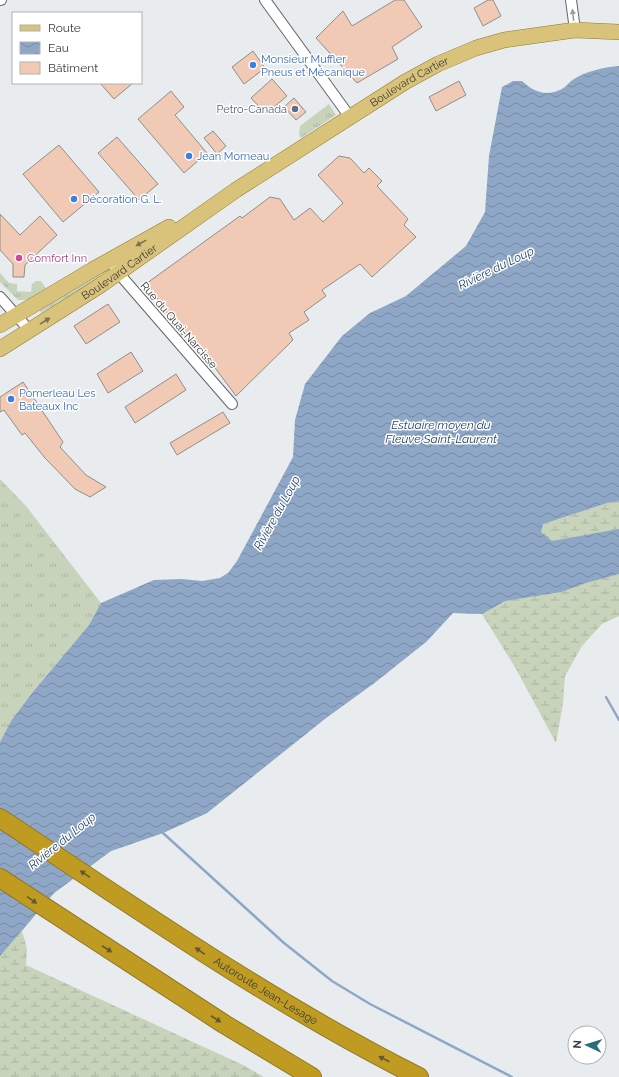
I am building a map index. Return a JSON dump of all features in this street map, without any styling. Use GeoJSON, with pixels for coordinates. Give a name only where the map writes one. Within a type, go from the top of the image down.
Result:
{"type":"FeatureCollection","features":[{"type":"Feature","properties":{"kind":"highway","name":"Autoroute Jean-Lesage"},"geometry":{"type":"LineString","coordinates":[[0,818],[213,959],[366,1050],[419,1077]]}},
{"type":"Feature","properties":{"kind":"highway"},"geometry":{"type":"LineString","coordinates":[[0,878],[74,928],[224,1024],[312,1077]]}},
{"type":"Feature","properties":{"kind":"main road","name":"Boulevard Cartier"},"geometry":{"type":"LineString","coordinates":[[0,349],[118,274],[236,190],[421,73],[476,48],[525,36],[575,30],[603,30],[619,32]]}},
{"type":"Feature","properties":{"kind":"main road","name":"Boulevard Cartier"},"geometry":{"type":"LineString","coordinates":[[0,325],[110,260],[236,190]]}},
{"type":"Feature","properties":{"kind":"street"},"geometry":{"type":"LineString","coordinates":[[265,0],[350,117]]}},
{"type":"Feature","properties":{"kind":"street"},"geometry":{"type":"LineString","coordinates":[[571,0],[575,30]]}},
{"type":"Feature","properties":{"kind":"street","name":"Rue du Quai-Narcisse"},"geometry":{"type":"LineString","coordinates":[[110,260],[118,274],[232,404]]}},
{"type":"Feature","properties":{"kind":"street"},"geometry":{"type":"LineString","coordinates":[[0,297],[30,331]]}},
{"type":"Feature","properties":{"kind":"green space"},"geometry":{"type":"Polygon","coordinates":[[[329,104],[336,115],[301,138],[299,135],[300,126],[329,104]]]}},
{"type":"Feature","properties":{"kind":"green space"},"geometry":{"type":"Polygon","coordinates":[[[0,273],[9,283],[17,284],[17,291],[31,292],[32,284],[36,281],[41,281],[46,288],[27,300],[18,300],[0,282],[0,273]]]}},
{"type":"Feature","properties":{"kind":"green space"},"geometry":{"type":"Polygon","coordinates":[[[98,273],[101,277],[41,313],[39,309],[98,273]]]}},
{"type":"Feature","properties":{"kind":"green space"},"geometry":{"type":"Polygon","coordinates":[[[0,479],[26,506],[101,603],[89,625],[32,693],[11,721],[0,742],[0,479]]]}},
{"type":"Feature","properties":{"kind":"green space"},"geometry":{"type":"Polygon","coordinates":[[[619,495],[619,616],[602,624],[582,646],[565,676],[563,703],[556,743],[516,669],[482,614],[453,613],[426,642],[373,684],[326,718],[207,813],[163,833],[111,851],[54,893],[22,931],[27,949],[26,965],[243,1065],[264,1077],[0,1077],[0,907],[253,594],[619,495]]]}},
{"type":"Feature","properties":{"kind":"water","name":"Estuaire moyen du Fleuve Saint-Laurent"},"geometry":{"type":"Polygon","coordinates":[[[619,66],[619,501],[607,503],[543,524],[541,532],[552,541],[619,529],[619,574],[561,592],[505,601],[482,614],[453,613],[426,642],[373,684],[326,718],[207,813],[163,833],[111,851],[54,893],[0,956],[0,742],[11,721],[32,693],[89,625],[101,603],[154,580],[182,579],[202,581],[220,578],[228,573],[237,561],[293,457],[295,420],[305,384],[342,336],[370,313],[406,296],[466,246],[485,212],[489,156],[502,87],[513,81],[522,81],[531,88],[540,92],[551,93],[562,89],[572,80],[584,74],[602,68],[619,66]]]}},
{"type":"Feature","properties":{"kind":"building"},"geometry":{"type":"Polygon","coordinates":[[[395,0],[404,0],[422,27],[392,47],[398,59],[357,83],[316,38],[343,11],[352,26],[395,0]]]}},
{"type":"Feature","properties":{"kind":"building"},"geometry":{"type":"Polygon","coordinates":[[[488,0],[493,0],[501,16],[483,26],[474,8],[488,0]]]}},
{"type":"Feature","properties":{"kind":"building"},"geometry":{"type":"Polygon","coordinates":[[[253,51],[265,68],[244,84],[232,67],[253,51]]]}},
{"type":"Feature","properties":{"kind":"building"},"geometry":{"type":"Polygon","coordinates":[[[272,79],[287,96],[266,114],[251,98],[272,79]]]}},
{"type":"Feature","properties":{"kind":"building"},"geometry":{"type":"Polygon","coordinates":[[[459,81],[466,95],[436,111],[429,97],[459,81]]]}},
{"type":"Feature","properties":{"kind":"building"},"geometry":{"type":"Polygon","coordinates":[[[101,84],[132,84],[114,99],[101,84]]]}},
{"type":"Feature","properties":{"kind":"building"},"geometry":{"type":"Polygon","coordinates":[[[171,91],[184,107],[175,115],[207,153],[184,173],[138,119],[171,91]]]}},
{"type":"Feature","properties":{"kind":"building"},"geometry":{"type":"Polygon","coordinates":[[[294,98],[306,112],[296,120],[284,107],[294,98]]]}},
{"type":"Feature","properties":{"kind":"building"},"geometry":{"type":"Polygon","coordinates":[[[213,131],[226,146],[217,154],[204,138],[213,131]]]}},
{"type":"Feature","properties":{"kind":"building"},"geometry":{"type":"Polygon","coordinates":[[[117,137],[158,184],[139,200],[98,153],[117,137]]]}},
{"type":"Feature","properties":{"kind":"building"},"geometry":{"type":"Polygon","coordinates":[[[59,145],[99,192],[63,222],[23,174],[59,145]]]}},
{"type":"Feature","properties":{"kind":"building"},"geometry":{"type":"Polygon","coordinates":[[[339,156],[350,158],[364,173],[369,168],[382,181],[377,186],[408,219],[404,225],[416,237],[372,277],[360,264],[322,290],[326,296],[304,312],[309,320],[289,333],[293,340],[236,396],[201,349],[197,351],[184,333],[182,335],[147,283],[240,216],[242,218],[270,197],[280,199],[294,220],[310,208],[323,222],[343,203],[318,175],[339,156]]]}},
{"type":"Feature","properties":{"kind":"building"},"geometry":{"type":"Polygon","coordinates":[[[0,214],[20,235],[40,216],[57,235],[25,265],[24,277],[13,277],[13,264],[0,250],[0,214]]]}},
{"type":"Feature","properties":{"kind":"building"},"geometry":{"type":"Polygon","coordinates":[[[108,304],[120,322],[86,344],[74,326],[108,304]]]}},
{"type":"Feature","properties":{"kind":"building"},"geometry":{"type":"Polygon","coordinates":[[[131,352],[143,371],[108,393],[97,374],[131,352]]]}},
{"type":"Feature","properties":{"kind":"building"},"geometry":{"type":"Polygon","coordinates":[[[176,374],[186,390],[135,423],[125,407],[176,374]]]}},
{"type":"Feature","properties":{"kind":"building"},"geometry":{"type":"Polygon","coordinates":[[[23,382],[63,442],[60,447],[86,475],[106,487],[90,497],[75,489],[45,458],[25,433],[22,435],[4,410],[0,412],[0,397],[23,382]]]}},
{"type":"Feature","properties":{"kind":"building"},"geometry":{"type":"Polygon","coordinates":[[[223,412],[230,423],[177,455],[170,443],[223,412]]]}},
{"type":"Feature","properties":{"kind":"waterway"},"geometry":{"type":"LineString","coordinates":[[606,697],[619,720]]}},
{"type":"Feature","properties":{"kind":"waterway"},"geometry":{"type":"LineString","coordinates":[[163,833],[284,943],[332,981],[370,1004],[512,1077]]}},
{"type":"Feature","properties":{"kind":"place","name":"Monsieur Muffler Pneus et Mécanique"},"geometry":{"type":"Point","coordinates":[253,65]}},
{"type":"Feature","properties":{"kind":"place","name":"Petro-Canada"},"geometry":{"type":"Point","coordinates":[295,109]}},
{"type":"Feature","properties":{"kind":"place","name":"Jean Morneau"},"geometry":{"type":"Point","coordinates":[189,156]}},
{"type":"Feature","properties":{"kind":"place","name":"Décoration G. L."},"geometry":{"type":"Point","coordinates":[74,199]}},
{"type":"Feature","properties":{"kind":"place","name":"Comfort Inn"},"geometry":{"type":"Point","coordinates":[19,258]}},
{"type":"Feature","properties":{"kind":"place","name":"Pomerleau Les Bateaux Inc"},"geometry":{"type":"Point","coordinates":[11,399]}},
{"type":"Feature","properties":{"kind":"water label","name":"Rivière du Loup"},"geometry":{"type":"Point","coordinates":[496,268]}},
{"type":"Feature","properties":{"kind":"water label","name":"Rivière du Loup"},"geometry":{"type":"Point","coordinates":[277,513]}},
{"type":"Feature","properties":{"kind":"water label","name":"Rivière du Loup"},"geometry":{"type":"Point","coordinates":[62,841]}}]}
